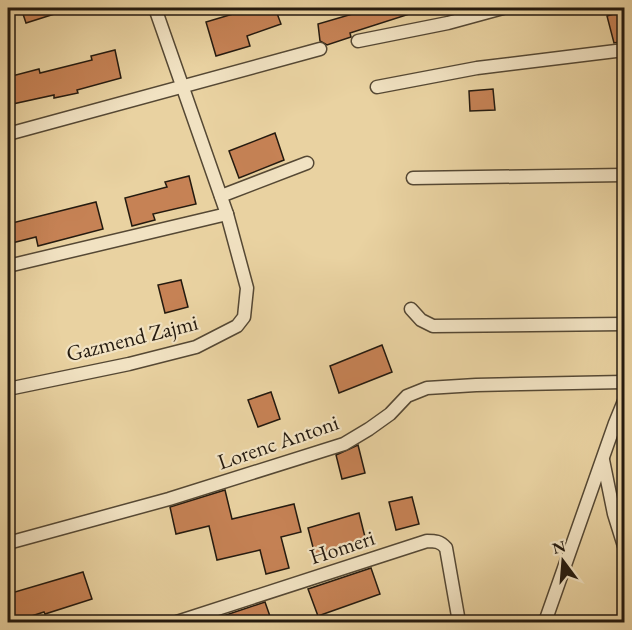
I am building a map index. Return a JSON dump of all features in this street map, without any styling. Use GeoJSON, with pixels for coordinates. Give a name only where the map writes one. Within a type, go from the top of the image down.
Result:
{"type":"FeatureCollection","features":[{"type":"Feature","properties":{"kind":"street","name":"Gazmend Zajmi"},"geometry":{"type":"LineString","coordinates":[[8,389],[129,364],[196,347],[237,326],[244,317],[247,288],[227,214],[155,8]]}},
{"type":"Feature","properties":{"kind":"street"},"geometry":{"type":"LineString","coordinates":[[358,41],[448,23],[503,8]]}},
{"type":"Feature","properties":{"kind":"street"},"geometry":{"type":"LineString","coordinates":[[8,134],[320,49]]}},
{"type":"Feature","properties":{"kind":"street"},"geometry":{"type":"LineString","coordinates":[[377,87],[477,68],[624,50]]}},
{"type":"Feature","properties":{"kind":"street"},"geometry":{"type":"LineString","coordinates":[[221,196],[307,163]]}},
{"type":"Feature","properties":{"kind":"street"},"geometry":{"type":"LineString","coordinates":[[413,178],[624,175]]}},
{"type":"Feature","properties":{"kind":"street"},"geometry":{"type":"LineString","coordinates":[[8,266],[227,214]]}},
{"type":"Feature","properties":{"kind":"street"},"geometry":{"type":"LineString","coordinates":[[411,309],[422,321],[433,326],[624,324]]}},
{"type":"Feature","properties":{"kind":"street","name":"Lorenc Antoni"},"geometry":{"type":"LineString","coordinates":[[8,543],[169,499],[344,444],[383,419],[407,396],[427,388],[624,382]]}},
{"type":"Feature","properties":{"kind":"street"},"geometry":{"type":"LineString","coordinates":[[544,622],[624,401]]}},
{"type":"Feature","properties":{"kind":"street"},"geometry":{"type":"LineString","coordinates":[[603,458],[614,514],[624,546]]}},
{"type":"Feature","properties":{"kind":"street","name":"Homeri"},"geometry":{"type":"LineString","coordinates":[[177,622],[426,541],[435,541],[446,548],[459,622]]}},
{"type":"Feature","properties":{"kind":"building"},"geometry":{"type":"Polygon","coordinates":[[[21,8],[66,8],[67,10],[26,23],[21,8]]]}},
{"type":"Feature","properties":{"kind":"building"},"geometry":{"type":"Polygon","coordinates":[[[253,8],[275,8],[281,24],[247,36],[250,46],[216,56],[206,22],[253,8]]]}},
{"type":"Feature","properties":{"kind":"building"},"geometry":{"type":"Polygon","coordinates":[[[365,8],[422,8],[422,10],[350,33],[351,37],[327,45],[320,41],[318,24],[366,10],[365,8]]]}},
{"type":"Feature","properties":{"kind":"building"},"geometry":{"type":"Polygon","coordinates":[[[624,11],[624,41],[614,43],[607,16],[624,11]]]}},
{"type":"Feature","properties":{"kind":"building"},"geometry":{"type":"Polygon","coordinates":[[[115,50],[121,78],[77,90],[78,93],[54,98],[54,95],[8,105],[8,77],[39,69],[40,73],[92,60],[91,56],[115,50]]]}},
{"type":"Feature","properties":{"kind":"building"},"geometry":{"type":"Polygon","coordinates":[[[493,89],[495,110],[470,111],[469,91],[493,89]]]}},
{"type":"Feature","properties":{"kind":"building"},"geometry":{"type":"Polygon","coordinates":[[[275,133],[284,160],[239,178],[229,151],[275,133]]]}},
{"type":"Feature","properties":{"kind":"building"},"geometry":{"type":"Polygon","coordinates":[[[189,176],[196,204],[153,214],[155,220],[132,226],[125,198],[167,187],[165,182],[189,176]]]}},
{"type":"Feature","properties":{"kind":"building"},"geometry":{"type":"Polygon","coordinates":[[[96,202],[103,229],[38,246],[36,237],[8,244],[8,224],[96,202]]]}},
{"type":"Feature","properties":{"kind":"building"},"geometry":{"type":"Polygon","coordinates":[[[181,280],[188,307],[165,313],[158,285],[181,280]]]}},
{"type":"Feature","properties":{"kind":"building"},"geometry":{"type":"Polygon","coordinates":[[[382,345],[392,372],[339,393],[330,366],[382,345]]]}},
{"type":"Feature","properties":{"kind":"building"},"geometry":{"type":"Polygon","coordinates":[[[271,392],[280,419],[258,427],[248,400],[271,392]]]}},
{"type":"Feature","properties":{"kind":"building"},"geometry":{"type":"Polygon","coordinates":[[[358,445],[365,473],[342,479],[336,455],[358,445]]]}},
{"type":"Feature","properties":{"kind":"building"},"geometry":{"type":"Polygon","coordinates":[[[225,490],[232,519],[294,504],[301,532],[281,537],[289,568],[266,574],[260,550],[217,560],[209,526],[176,534],[170,507],[225,490]]]}},
{"type":"Feature","properties":{"kind":"building"},"geometry":{"type":"Polygon","coordinates":[[[412,497],[419,524],[396,530],[389,502],[412,497]]]}},
{"type":"Feature","properties":{"kind":"building"},"geometry":{"type":"Polygon","coordinates":[[[359,513],[366,541],[315,555],[308,528],[359,513]]]}},
{"type":"Feature","properties":{"kind":"building"},"geometry":{"type":"Polygon","coordinates":[[[371,568],[380,594],[318,616],[308,589],[371,568]]]}},
{"type":"Feature","properties":{"kind":"building"},"geometry":{"type":"Polygon","coordinates":[[[83,572],[92,599],[45,614],[44,612],[8,622],[8,594],[83,572]]]}},
{"type":"Feature","properties":{"kind":"building"},"geometry":{"type":"Polygon","coordinates":[[[265,602],[272,622],[208,622],[208,621],[265,602]]]}}]}
